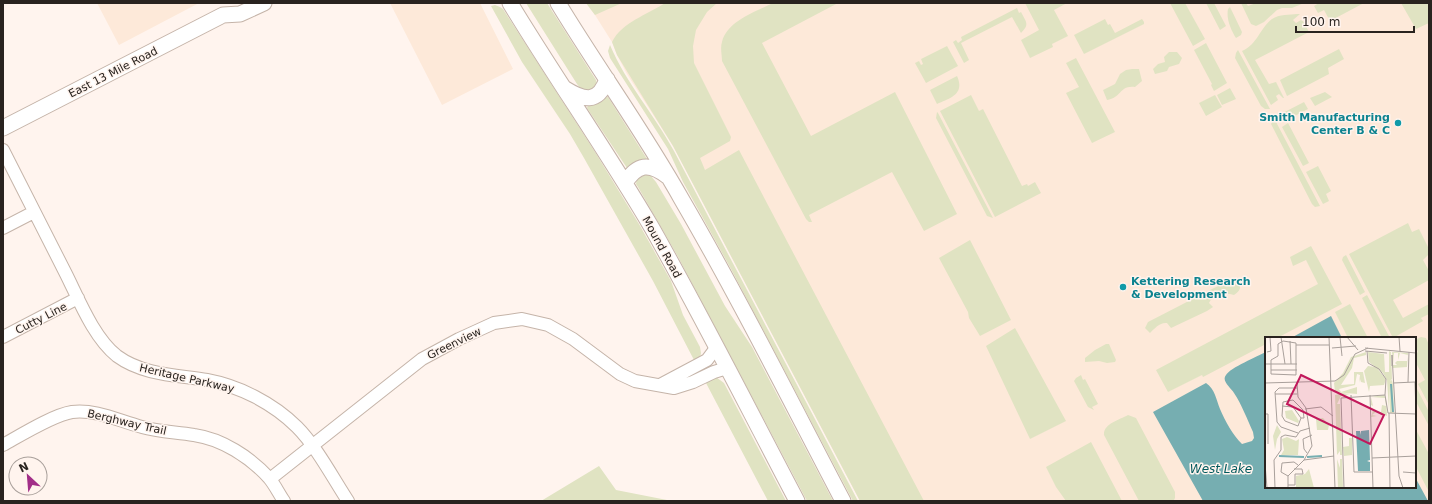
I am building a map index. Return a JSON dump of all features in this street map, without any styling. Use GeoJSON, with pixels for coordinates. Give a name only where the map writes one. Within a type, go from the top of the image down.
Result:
{"type":"FeatureCollection","features":[{"type":"Feature","properties":{"kind":"main road","name":"East 13 Mile Road"},"geometry":{"type":"LineString","coordinates":[[223,16],[234,3]]}},
{"type":"Feature","properties":{"kind":"main road","name":"East 13 Mile Road"},"geometry":{"type":"LineString","coordinates":[[3,128],[223,16],[240,14],[264,3]]}},
{"type":"Feature","properties":{"kind":"main road","name":"Mound Road"},"geometry":{"type":"LineString","coordinates":[[510,3],[625,184],[664,250],[797,501]]}},
{"type":"Feature","properties":{"kind":"main road"},"geometry":{"type":"LineString","coordinates":[[558,3],[670,178],[713,255],[843,501]]}},
{"type":"Feature","properties":{"kind":"main road"},"geometry":{"type":"LineString","coordinates":[[563,88],[582,98],[594,98],[602,90],[607,79]]}},
{"type":"Feature","properties":{"kind":"main road"},"geometry":{"type":"LineString","coordinates":[[625,184],[634,171],[644,167],[655,168],[670,178]]}},
{"type":"Feature","properties":{"kind":"street","name":"Heritage Parkway"},"geometry":{"type":"LineString","coordinates":[[3,150],[93,326],[116,355],[132,365],[153,372],[232,386],[254,395],[272,407],[296,427],[312,445],[348,501]]}},
{"type":"Feature","properties":{"kind":"street"},"geometry":{"type":"LineString","coordinates":[[3,228],[34,212]]}},
{"type":"Feature","properties":{"kind":"street","name":"Cutty Line"},"geometry":{"type":"LineString","coordinates":[[3,337],[78,298]]}},
{"type":"Feature","properties":{"kind":"street","name":"Greenview"},"geometry":{"type":"LineString","coordinates":[[270,479],[422,359],[459,339],[494,323],[522,319],[548,325],[573,339],[612,369],[628,379],[643,383],[674,388],[684,386],[714,372],[727,368]]}},
{"type":"Feature","properties":{"kind":"street"},"geometry":{"type":"LineString","coordinates":[[660,385],[707,360],[716,348]]}},
{"type":"Feature","properties":{"kind":"street","name":"Berghway Trail"},"geometry":{"type":"LineString","coordinates":[[3,445],[60,415],[71,412],[86,411],[102,414],[156,431],[195,435],[210,439],[241,454],[270,479],[284,501]]}},
{"type":"Feature","properties":{"kind":"shaded area"},"geometry":{"type":"Polygon","coordinates":[[[97,3],[199,3],[119,45],[97,3]]]}},
{"type":"Feature","properties":{"kind":"shaded area"},"geometry":{"type":"Polygon","coordinates":[[[390,3],[480,3],[513,69],[442,105],[390,3]]]}},
{"type":"Feature","properties":{"kind":"shaded area"},"geometry":{"type":"Polygon","coordinates":[[[586,3],[1429,3],[1429,501],[860,501],[673,146],[627,74],[612,42],[586,3]]]}},
{"type":"Feature","properties":{"kind":"green space"},"geometry":{"type":"Polygon","coordinates":[[[526,3],[547,3],[596,80],[597,84],[591,92],[581,89],[577,84],[526,3]]]}},
{"type":"Feature","properties":{"kind":"green space"},"geometry":{"type":"Polygon","coordinates":[[[586,3],[622,3],[595,15],[586,3]]]}},
{"type":"Feature","properties":{"kind":"green space"},"geometry":{"type":"Polygon","coordinates":[[[665,3],[717,3],[707,12],[696,30],[693,46],[694,63],[731,137],[730,141],[700,158],[705,170],[739,150],[924,501],[860,501],[673,146],[617,55],[612,42],[616,35],[628,24],[665,3]]]}},
{"type":"Feature","properties":{"kind":"green space"},"geometry":{"type":"Polygon","coordinates":[[[773,3],[838,3],[762,43],[811,136],[895,92],[957,214],[924,231],[892,172],[809,215],[812,222],[809,222],[806,219],[722,61],[721,44],[730,28],[743,18],[773,3]]]}},
{"type":"Feature","properties":{"kind":"green space"},"geometry":{"type":"Polygon","coordinates":[[[1025,3],[1067,3],[1054,10],[1068,36],[1052,44],[1053,47],[1030,58],[1021,40],[1039,30],[1025,3]]]}},
{"type":"Feature","properties":{"kind":"green space"},"geometry":{"type":"Polygon","coordinates":[[[1170,3],[1185,3],[1205,39],[1193,46],[1170,3]]]}},
{"type":"Feature","properties":{"kind":"green space"},"geometry":{"type":"Polygon","coordinates":[[[1206,3],[1214,3],[1226,26],[1220,30],[1206,3]]]}},
{"type":"Feature","properties":{"kind":"green space"},"geometry":{"type":"Polygon","coordinates":[[[1241,3],[1246,3],[1248,6],[1256,3],[1304,3],[1292,8],[1282,8],[1277,10],[1264,22],[1256,26],[1251,24],[1241,3]]]}},
{"type":"Feature","properties":{"kind":"green space"},"geometry":{"type":"Polygon","coordinates":[[[1319,3],[1364,3],[1330,21],[1324,10],[1318,13],[1314,6],[1319,3]]]}},
{"type":"Feature","properties":{"kind":"green space"},"geometry":{"type":"Polygon","coordinates":[[[1401,3],[1429,3],[1429,23],[1416,29],[1401,3]]]}},
{"type":"Feature","properties":{"kind":"green space"},"geometry":{"type":"Polygon","coordinates":[[[495,5],[503,9],[595,152],[639,224],[671,281],[683,315],[700,347],[700,358],[694,360],[653,281],[584,158],[570,134],[522,62],[491,6],[495,5]]]}},
{"type":"Feature","properties":{"kind":"green space"},"geometry":{"type":"Polygon","coordinates":[[[1230,7],[1242,32],[1241,35],[1236,38],[1228,20],[1228,9],[1230,7]]]}},
{"type":"Feature","properties":{"kind":"green space"},"geometry":{"type":"Polygon","coordinates":[[[1017,8],[1019,13],[1021,12],[1026,21],[1026,27],[1021,33],[1012,17],[961,43],[969,60],[964,63],[953,42],[956,40],[958,43],[962,40],[961,37],[1017,8]]]}},
{"type":"Feature","properties":{"kind":"green space"},"geometry":{"type":"Polygon","coordinates":[[[1300,14],[1293,20],[1296,23],[1301,20],[1303,21],[1309,32],[1255,60],[1269,84],[1276,82],[1284,98],[1279,94],[1276,96],[1278,100],[1271,105],[1242,51],[1255,41],[1264,27],[1275,17],[1281,15],[1300,14]]]}},
{"type":"Feature","properties":{"kind":"green space"},"geometry":{"type":"Polygon","coordinates":[[[1105,19],[1115,33],[1142,19],[1144,24],[1084,54],[1074,35],[1105,19]]]}},
{"type":"Feature","properties":{"kind":"green space"},"geometry":{"type":"Polygon","coordinates":[[[1206,43],[1227,83],[1214,91],[1211,85],[1212,84],[1194,50],[1206,43]]]}},
{"type":"Feature","properties":{"kind":"green space"},"geometry":{"type":"Polygon","coordinates":[[[610,45],[624,72],[674,151],[858,501],[853,501],[731,269],[683,182],[668,149],[610,58],[608,51],[610,45]]]}},
{"type":"Feature","properties":{"kind":"green space"},"geometry":{"type":"Polygon","coordinates":[[[947,46],[958,66],[926,83],[915,63],[919,61],[921,65],[923,64],[921,59],[947,46]]]}},
{"type":"Feature","properties":{"kind":"green space"},"geometry":{"type":"Polygon","coordinates":[[[1339,49],[1344,59],[1328,68],[1329,74],[1287,96],[1280,80],[1339,49]]]}},
{"type":"Feature","properties":{"kind":"green space"},"geometry":{"type":"Polygon","coordinates":[[[1238,50],[1270,109],[1265,109],[1261,106],[1235,58],[1238,50]]]}},
{"type":"Feature","properties":{"kind":"green space"},"geometry":{"type":"Polygon","coordinates":[[[1169,52],[1177,52],[1182,58],[1179,64],[1169,67],[1167,71],[1155,74],[1153,69],[1158,64],[1165,62],[1164,57],[1169,52]]]}},
{"type":"Feature","properties":{"kind":"green space"},"geometry":{"type":"Polygon","coordinates":[[[1076,58],[1115,132],[1092,143],[1066,93],[1079,87],[1066,63],[1076,58]]]}},
{"type":"Feature","properties":{"kind":"green space"},"geometry":{"type":"Polygon","coordinates":[[[1139,69],[1142,81],[1135,87],[1126,88],[1112,99],[1107,100],[1103,90],[1115,84],[1120,74],[1126,70],[1139,69]]]}},
{"type":"Feature","properties":{"kind":"green space"},"geometry":{"type":"Polygon","coordinates":[[[957,76],[959,82],[958,91],[952,97],[937,104],[930,90],[957,76]]]}},
{"type":"Feature","properties":{"kind":"green space"},"geometry":{"type":"Polygon","coordinates":[[[1230,88],[1236,99],[1222,105],[1217,95],[1230,88]]]}},
{"type":"Feature","properties":{"kind":"green space"},"geometry":{"type":"Polygon","coordinates":[[[1325,92],[1332,97],[1315,106],[1310,98],[1325,92]]]}},
{"type":"Feature","properties":{"kind":"green space"},"geometry":{"type":"Polygon","coordinates":[[[971,95],[979,111],[983,109],[1022,186],[1027,184],[1028,186],[1035,182],[1041,193],[995,217],[940,111],[971,95]]]}},
{"type":"Feature","properties":{"kind":"green space"},"geometry":{"type":"Polygon","coordinates":[[[1215,95],[1222,107],[1206,116],[1199,103],[1215,95]]]}},
{"type":"Feature","properties":{"kind":"green space"},"geometry":{"type":"Polygon","coordinates":[[[608,97],[647,159],[627,168],[587,108],[588,105],[608,97]]]}},
{"type":"Feature","properties":{"kind":"green space"},"geometry":{"type":"Polygon","coordinates":[[[1304,102],[1308,109],[1287,120],[1285,118],[1279,121],[1277,116],[1304,102]]]}},
{"type":"Feature","properties":{"kind":"green space"},"geometry":{"type":"Polygon","coordinates":[[[937,112],[993,218],[987,216],[936,118],[937,112]]]}},
{"type":"Feature","properties":{"kind":"green space"},"geometry":{"type":"Polygon","coordinates":[[[1274,118],[1320,206],[1315,207],[1312,204],[1271,124],[1274,118]]]}},
{"type":"Feature","properties":{"kind":"green space"},"geometry":{"type":"Polygon","coordinates":[[[1288,123],[1309,163],[1303,166],[1282,127],[1288,123]]]}},
{"type":"Feature","properties":{"kind":"green space"},"geometry":{"type":"Polygon","coordinates":[[[1318,166],[1331,191],[1326,194],[1329,201],[1323,204],[1306,172],[1318,166]]]}},
{"type":"Feature","properties":{"kind":"green space"},"geometry":{"type":"Polygon","coordinates":[[[645,174],[651,176],[656,182],[681,224],[725,306],[752,347],[833,501],[807,501],[677,255],[636,184],[637,177],[645,174]]]}},
{"type":"Feature","properties":{"kind":"green space"},"geometry":{"type":"Polygon","coordinates":[[[1408,223],[1412,232],[1419,229],[1429,249],[1429,254],[1423,260],[1429,271],[1429,280],[1393,300],[1403,318],[1429,304],[1429,314],[1421,318],[1423,321],[1392,337],[1349,254],[1408,223]]]}},
{"type":"Feature","properties":{"kind":"green space"},"geometry":{"type":"Polygon","coordinates":[[[970,240],[1011,320],[980,336],[969,318],[968,312],[939,258],[970,240]]]}},
{"type":"Feature","properties":{"kind":"green space"},"geometry":{"type":"Polygon","coordinates":[[[1311,246],[1342,304],[1279,337],[1265,337],[1265,345],[1203,377],[1202,375],[1168,392],[1156,370],[1318,284],[1306,260],[1293,266],[1290,257],[1311,246]]]}},
{"type":"Feature","properties":{"kind":"green space"},"geometry":{"type":"Polygon","coordinates":[[[1346,255],[1365,292],[1360,295],[1342,260],[1346,255]]]}},
{"type":"Feature","properties":{"kind":"green space"},"geometry":{"type":"Polygon","coordinates":[[[1235,279],[1240,285],[1239,291],[1234,295],[1220,294],[1216,296],[1209,303],[1213,307],[1207,311],[1171,328],[1167,323],[1162,323],[1150,333],[1145,328],[1148,322],[1214,288],[1235,279]]]}},
{"type":"Feature","properties":{"kind":"green space"},"geometry":{"type":"Polygon","coordinates":[[[1367,295],[1389,337],[1382,337],[1362,298],[1367,295]]]}},
{"type":"Feature","properties":{"kind":"green space"},"geometry":{"type":"Polygon","coordinates":[[[1350,304],[1367,337],[1348,337],[1335,312],[1350,304]]]}},
{"type":"Feature","properties":{"kind":"green space"},"geometry":{"type":"Polygon","coordinates":[[[1015,328],[1066,421],[1030,439],[986,346],[1015,328]]]}},
{"type":"Feature","properties":{"kind":"green space"},"geometry":{"type":"Polygon","coordinates":[[[1421,337],[1426,338],[1429,345],[1429,405],[1418,384],[1425,380],[1416,363],[1416,353],[1418,352],[1416,340],[1421,337]]]}},
{"type":"Feature","properties":{"kind":"green space"},"geometry":{"type":"Polygon","coordinates":[[[1106,344],[1109,344],[1116,360],[1115,362],[1085,362],[1085,358],[1106,344]]]}},
{"type":"Feature","properties":{"kind":"green space"},"geometry":{"type":"Polygon","coordinates":[[[1081,375],[1083,380],[1085,379],[1098,404],[1092,407],[1094,410],[1088,407],[1074,381],[1081,375]]]}},
{"type":"Feature","properties":{"kind":"green space"},"geometry":{"type":"Polygon","coordinates":[[[716,377],[724,383],[786,501],[768,501],[706,383],[706,380],[716,377]]]}},
{"type":"Feature","properties":{"kind":"green space"},"geometry":{"type":"Polygon","coordinates":[[[1416,387],[1429,412],[1429,426],[1416,402],[1416,387]]]}},
{"type":"Feature","properties":{"kind":"green space"},"geometry":{"type":"Polygon","coordinates":[[[1128,415],[1136,418],[1175,492],[1174,500],[1139,501],[1104,435],[1104,431],[1109,425],[1128,415]]]}},
{"type":"Feature","properties":{"kind":"green space"},"geometry":{"type":"Polygon","coordinates":[[[1416,430],[1429,454],[1429,492],[1416,467],[1416,430]]]}},
{"type":"Feature","properties":{"kind":"green space"},"geometry":{"type":"Polygon","coordinates":[[[1091,442],[1122,501],[1066,501],[1056,487],[1046,467],[1091,442]]]}},
{"type":"Feature","properties":{"kind":"green space"},"geometry":{"type":"Polygon","coordinates":[[[599,466],[616,490],[672,501],[541,501],[599,466]]]}},
{"type":"Feature","properties":{"kind":"water"},"geometry":{"type":"Polygon","coordinates":[[[1331,316],[1342,337],[1293,337],[1331,316]]]}},
{"type":"Feature","properties":{"kind":"water","name":"West Lake"},"geometry":{"type":"Polygon","coordinates":[[[1265,352],[1265,488],[1416,488],[1416,479],[1428,501],[1203,501],[1153,412],[1206,383],[1213,391],[1224,418],[1235,436],[1242,444],[1252,441],[1254,438],[1253,432],[1240,402],[1225,380],[1226,375],[1229,372],[1244,362],[1265,352]]]}},
{"type":"Feature","properties":{"kind":"place","name":"Smith Manufacturing Center B & C"},"geometry":{"type":"Point","coordinates":[1398,123]}},
{"type":"Feature","properties":{"kind":"place","name":"Kettering Research & Development"},"geometry":{"type":"Point","coordinates":[1123,287]}}]}
